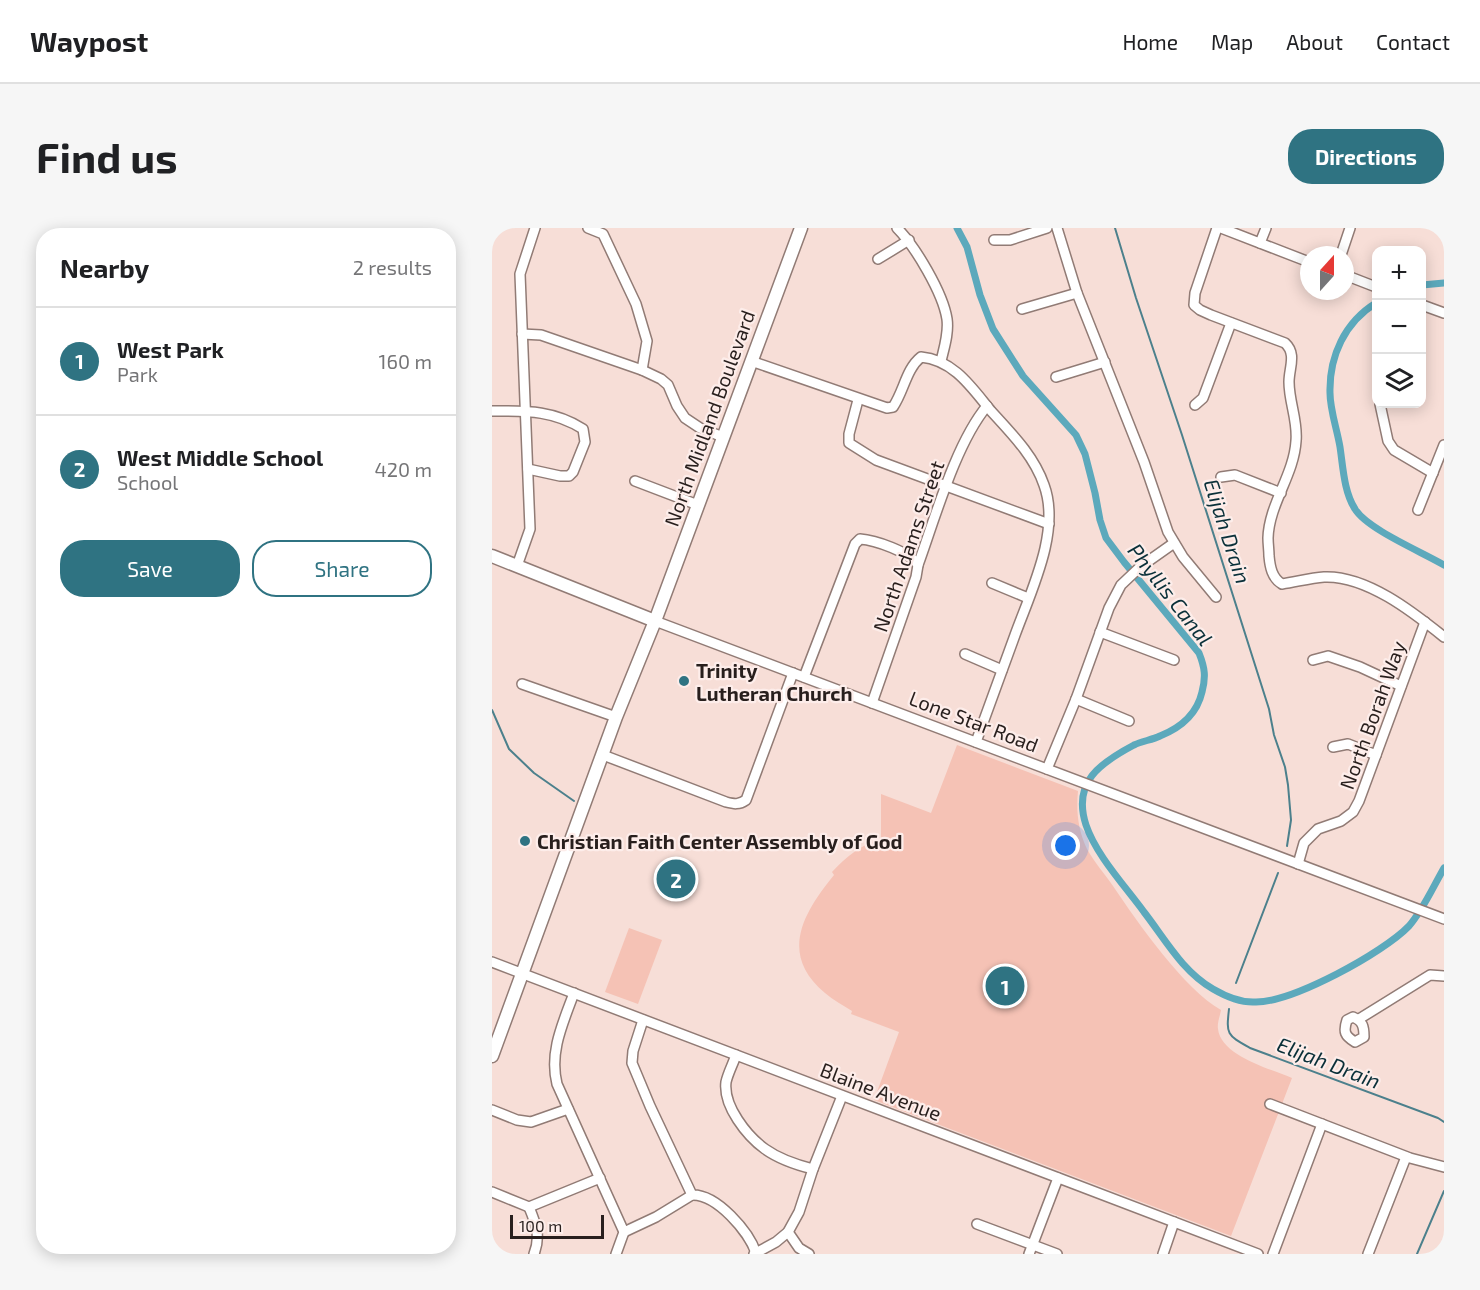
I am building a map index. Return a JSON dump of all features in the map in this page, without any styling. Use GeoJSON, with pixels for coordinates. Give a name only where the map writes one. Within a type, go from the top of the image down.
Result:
{"type":"FeatureCollection","features":[{"type":"Feature","properties":{"kind":"main road","name":"North Midland Boulevard"},"geometry":{"type":"LineString","coordinates":[[492,1056],[616,717],[801,228]]}},
{"type":"Feature","properties":{"kind":"main road","name":"Lone Star Road"},"geometry":{"type":"LineString","coordinates":[[492,556],[654,621]]}},
{"type":"Feature","properties":{"kind":"street"},"geometry":{"type":"LineString","coordinates":[[517,566],[530,529],[520,274],[534,228]]}},
{"type":"Feature","properties":{"kind":"street"},"geometry":{"type":"LineString","coordinates":[[897,228],[909,240],[938,291],[947,318],[948,331],[941,362]]}},
{"type":"Feature","properties":{"kind":"street"},"geometry":{"type":"LineString","coordinates":[[994,240],[1010,240],[1047,228]]}},
{"type":"Feature","properties":{"kind":"street"},"geometry":{"type":"LineString","coordinates":[[1057,228],[1077,293],[1144,462],[1167,532],[1216,597]]}},
{"type":"Feature","properties":{"kind":"street"},"geometry":{"type":"LineString","coordinates":[[1300,259],[1219,228],[1195,293],[1194,305],[1200,310],[1285,343],[1292,355],[1289,383],[1297,439],[1295,453],[1268,537],[1270,568],[1277,581],[1282,584],[1326,577],[1353,582],[1386,595],[1444,637]]}},
{"type":"Feature","properties":{"kind":"street"},"geometry":{"type":"LineString","coordinates":[[1260,243],[1266,228]]}},
{"type":"Feature","properties":{"kind":"street"},"geometry":{"type":"LineString","coordinates":[[1344,246],[1350,228]]}},
{"type":"Feature","properties":{"kind":"street"},"geometry":{"type":"LineString","coordinates":[[594,229],[603,234],[636,304],[647,341],[642,370]]}},
{"type":"Feature","properties":{"kind":"street"},"geometry":{"type":"LineString","coordinates":[[878,259],[909,240]]}},
{"type":"Feature","properties":{"kind":"street"},"geometry":{"type":"LineString","coordinates":[[1354,279],[1372,286]]}},
{"type":"Feature","properties":{"kind":"street"},"geometry":{"type":"LineString","coordinates":[[1022,309],[1077,293]]}},
{"type":"Feature","properties":{"kind":"street"},"geometry":{"type":"LineString","coordinates":[[1426,306],[1444,313]]}},
{"type":"Feature","properties":{"kind":"street"},"geometry":{"type":"LineString","coordinates":[[1195,405],[1203,398],[1231,323]]}},
{"type":"Feature","properties":{"kind":"street"},"geometry":{"type":"LineString","coordinates":[[522,334],[541,335],[662,379],[668,385],[677,406],[686,418],[700,428],[723,438]]}},
{"type":"Feature","properties":{"kind":"street"},"geometry":{"type":"LineString","coordinates":[[751,361],[886,408],[893,407],[900,397],[915,362],[921,357],[941,362],[959,374],[1029,454],[1045,486],[1049,524],[1042,561],[976,742]]}},
{"type":"Feature","properties":{"kind":"street"},"geometry":{"type":"LineString","coordinates":[[1056,377],[1105,362]]}},
{"type":"Feature","properties":{"kind":"street"},"geometry":{"type":"LineString","coordinates":[[858,400],[849,434],[849,443],[876,460],[1049,524]]}},
{"type":"Feature","properties":{"kind":"street","name":"North Adams Street"},"geometry":{"type":"LineString","coordinates":[[872,703],[916,577],[918,565],[947,487],[973,426],[987,406]]}},
{"type":"Feature","properties":{"kind":"street"},"geometry":{"type":"LineString","coordinates":[[1381,408],[1388,441],[1394,450],[1433,473]]}},
{"type":"Feature","properties":{"kind":"street"},"geometry":{"type":"LineString","coordinates":[[492,411],[540,411],[574,423],[583,429],[585,442],[573,472],[569,476],[528,469]]}},
{"type":"Feature","properties":{"kind":"street"},"geometry":{"type":"LineString","coordinates":[[1418,510],[1444,445]]}},
{"type":"Feature","properties":{"kind":"street"},"geometry":{"type":"LineString","coordinates":[[1221,477],[1235,475],[1281,493]]}},
{"type":"Feature","properties":{"kind":"street"},"geometry":{"type":"LineString","coordinates":[[635,481],[698,505]]}},
{"type":"Feature","properties":{"kind":"street"},"geometry":{"type":"LineString","coordinates":[[804,677],[855,544],[860,539],[870,539],[905,554],[914,559],[918,565]]}},
{"type":"Feature","properties":{"kind":"street"},"geometry":{"type":"LineString","coordinates":[[1047,769],[1076,699],[1109,608],[1129,577],[1174,543]]}},
{"type":"Feature","properties":{"kind":"street"},"geometry":{"type":"LineString","coordinates":[[992,583],[1028,598]]}},
{"type":"Feature","properties":{"kind":"street","name":"Lone Star Road"},"geometry":{"type":"LineString","coordinates":[[654,621],[1444,919]]}},
{"type":"Feature","properties":{"kind":"street","name":"North Borah Way"},"geometry":{"type":"LineString","coordinates":[[1298,864],[1304,843],[1318,829],[1341,821],[1353,812],[1359,801],[1425,622]]}},
{"type":"Feature","properties":{"kind":"street"},"geometry":{"type":"LineString","coordinates":[[1100,632],[1174,660]]}},
{"type":"Feature","properties":{"kind":"street"},"geometry":{"type":"LineString","coordinates":[[965,654],[1002,670]]}},
{"type":"Feature","properties":{"kind":"street"},"geometry":{"type":"LineString","coordinates":[[1313,660],[1328,656],[1360,667],[1401,686]]}},
{"type":"Feature","properties":{"kind":"street"},"geometry":{"type":"LineString","coordinates":[[603,755],[726,802],[737,804],[742,802],[746,800],[794,673]]}},
{"type":"Feature","properties":{"kind":"street"},"geometry":{"type":"LineString","coordinates":[[522,684],[616,717]]}},
{"type":"Feature","properties":{"kind":"street"},"geometry":{"type":"LineString","coordinates":[[1076,699],[1129,721]]}},
{"type":"Feature","properties":{"kind":"street"},"geometry":{"type":"LineString","coordinates":[[1333,747],[1348,744],[1376,755]]}},
{"type":"Feature","properties":{"kind":"street","name":"Blaine Avenue"},"geometry":{"type":"LineString","coordinates":[[492,962],[1258,1254]]}},
{"type":"Feature","properties":{"kind":"street"},"geometry":{"type":"LineString","coordinates":[[1359,1019],[1430,975],[1444,976]]}},
{"type":"Feature","properties":{"kind":"street"},"geometry":{"type":"LineString","coordinates":[[574,993],[559,1033],[553,1067],[557,1084],[624,1232],[616,1254]]}},
{"type":"Feature","properties":{"kind":"street"},"geometry":{"type":"LineString","coordinates":[[644,1020],[633,1051],[632,1063],[692,1195]]}},
{"type":"Feature","properties":{"kind":"street"},"geometry":{"type":"LineString","coordinates":[[736,1055],[726,1082],[732,1110],[749,1134],[765,1149],[798,1165],[813,1169]]}},
{"type":"Feature","properties":{"kind":"street"},"geometry":{"type":"LineString","coordinates":[[624,1232],[656,1217],[692,1195],[698,1195],[738,1222],[748,1234],[755,1253],[776,1242],[788,1232],[799,1212],[813,1169],[842,1096]]}},
{"type":"Feature","properties":{"kind":"street"},"geometry":{"type":"LineString","coordinates":[[1270,1104],[1406,1157],[1444,1167]]}},
{"type":"Feature","properties":{"kind":"street"},"geometry":{"type":"LineString","coordinates":[[492,1110],[517,1120],[531,1122],[568,1109]]}},
{"type":"Feature","properties":{"kind":"street"},"geometry":{"type":"LineString","coordinates":[[1273,1254],[1322,1124]]}},
{"type":"Feature","properties":{"kind":"street"},"geometry":{"type":"LineString","coordinates":[[1368,1254],[1406,1157]]}},
{"type":"Feature","properties":{"kind":"street"},"geometry":{"type":"LineString","coordinates":[[492,1192],[529,1207],[600,1178]]}},
{"type":"Feature","properties":{"kind":"street"},"geometry":{"type":"LineString","coordinates":[[1031,1249],[1058,1178]]}},
{"type":"Feature","properties":{"kind":"street"},"geometry":{"type":"LineString","coordinates":[[529,1207],[538,1229],[538,1243],[534,1254]]}},
{"type":"Feature","properties":{"kind":"street"},"geometry":{"type":"LineString","coordinates":[[1163,1254],[1174,1222]]}},
{"type":"Feature","properties":{"kind":"street"},"geometry":{"type":"LineString","coordinates":[[977,1224],[1031,1249],[1057,1254]]}},
{"type":"Feature","properties":{"kind":"street"},"geometry":{"type":"LineString","coordinates":[[788,1232],[799,1248],[809,1254]]}},
{"type":"Feature","properties":{"kind":"shaded area"},"geometry":{"type":"Polygon","coordinates":[[[957,745],[1078,791],[1078,820],[1087,849],[1162,954],[1192,987],[1221,1010],[1218,1027],[1221,1038],[1237,1054],[1292,1078],[1231,1236],[874,1100],[899,1032],[851,1014],[852,1011],[825,993],[811,978],[802,963],[799,948],[801,933],[813,904],[834,875],[832,872],[854,852],[881,838],[881,794],[931,813],[957,745]]]}},
{"type":"Feature","properties":{"kind":"shaded area"},"geometry":{"type":"Polygon","coordinates":[[[629,928],[662,940],[638,1004],[605,992],[629,928]]]}},
{"type":"Feature","properties":{"kind":"waterway","name":"Phyllis Canal"},"geometry":{"type":"LineString","coordinates":[[957,228],[967,247],[980,295],[993,329],[1023,376],[1076,435],[1085,454],[1106,538],[1199,653],[1203,663],[1204,677],[1200,700],[1187,719],[1167,733],[1134,745],[1110,759],[1092,776],[1083,797],[1086,825],[1097,848],[1175,954],[1202,982],[1234,998],[1256,1002],[1292,994],[1359,962],[1396,937],[1419,913],[1444,868]]}},
{"type":"Feature","properties":{"kind":"waterway","name":"Elijah Drain"},"geometry":{"type":"LineString","coordinates":[[1115,228],[1269,709],[1288,785],[1291,820],[1287,846]]}},
{"type":"Feature","properties":{"kind":"waterway","name":"Phyllis Canal"},"geometry":{"type":"LineString","coordinates":[[1426,285],[1444,283]]}},
{"type":"Feature","properties":{"kind":"waterway","name":"Phyllis Canal"},"geometry":{"type":"LineString","coordinates":[[1372,306],[1356,320],[1341,341],[1330,379],[1332,413],[1346,487],[1351,502],[1361,517],[1396,540],[1444,565]]}},
{"type":"Feature","properties":{"kind":"waterway"},"geometry":{"type":"LineString","coordinates":[[492,710],[509,749],[534,773],[574,801]]}},
{"type":"Feature","properties":{"kind":"waterway","name":"Elijah Drain"},"geometry":{"type":"LineString","coordinates":[[1236,983],[1278,873]]}},
{"type":"Feature","properties":{"kind":"waterway","name":"Elijah Drain"},"geometry":{"type":"LineString","coordinates":[[1229,1009],[1228,1029],[1232,1037],[1250,1048],[1444,1122]]}},
{"type":"Feature","properties":{"kind":"waterway","name":"Elijah Drain"},"geometry":{"type":"LineString","coordinates":[[1417,1254],[1444,1191]]}},
{"type":"Feature","properties":{"kind":"place","name":"Trinity Lutheran Church"},"geometry":{"type":"Point","coordinates":[684,681]}},
{"type":"Feature","properties":{"kind":"place","name":"Christian Faith Center Assembly of God"},"geometry":{"type":"Point","coordinates":[525,841]}},
{"type":"Feature","properties":{"kind":"place","name":"West Middle School"},"geometry":{"type":"Point","coordinates":[676,879]}},
{"type":"Feature","properties":{"kind":"place","name":"West Park"},"geometry":{"type":"Point","coordinates":[1005,986]}}]}
